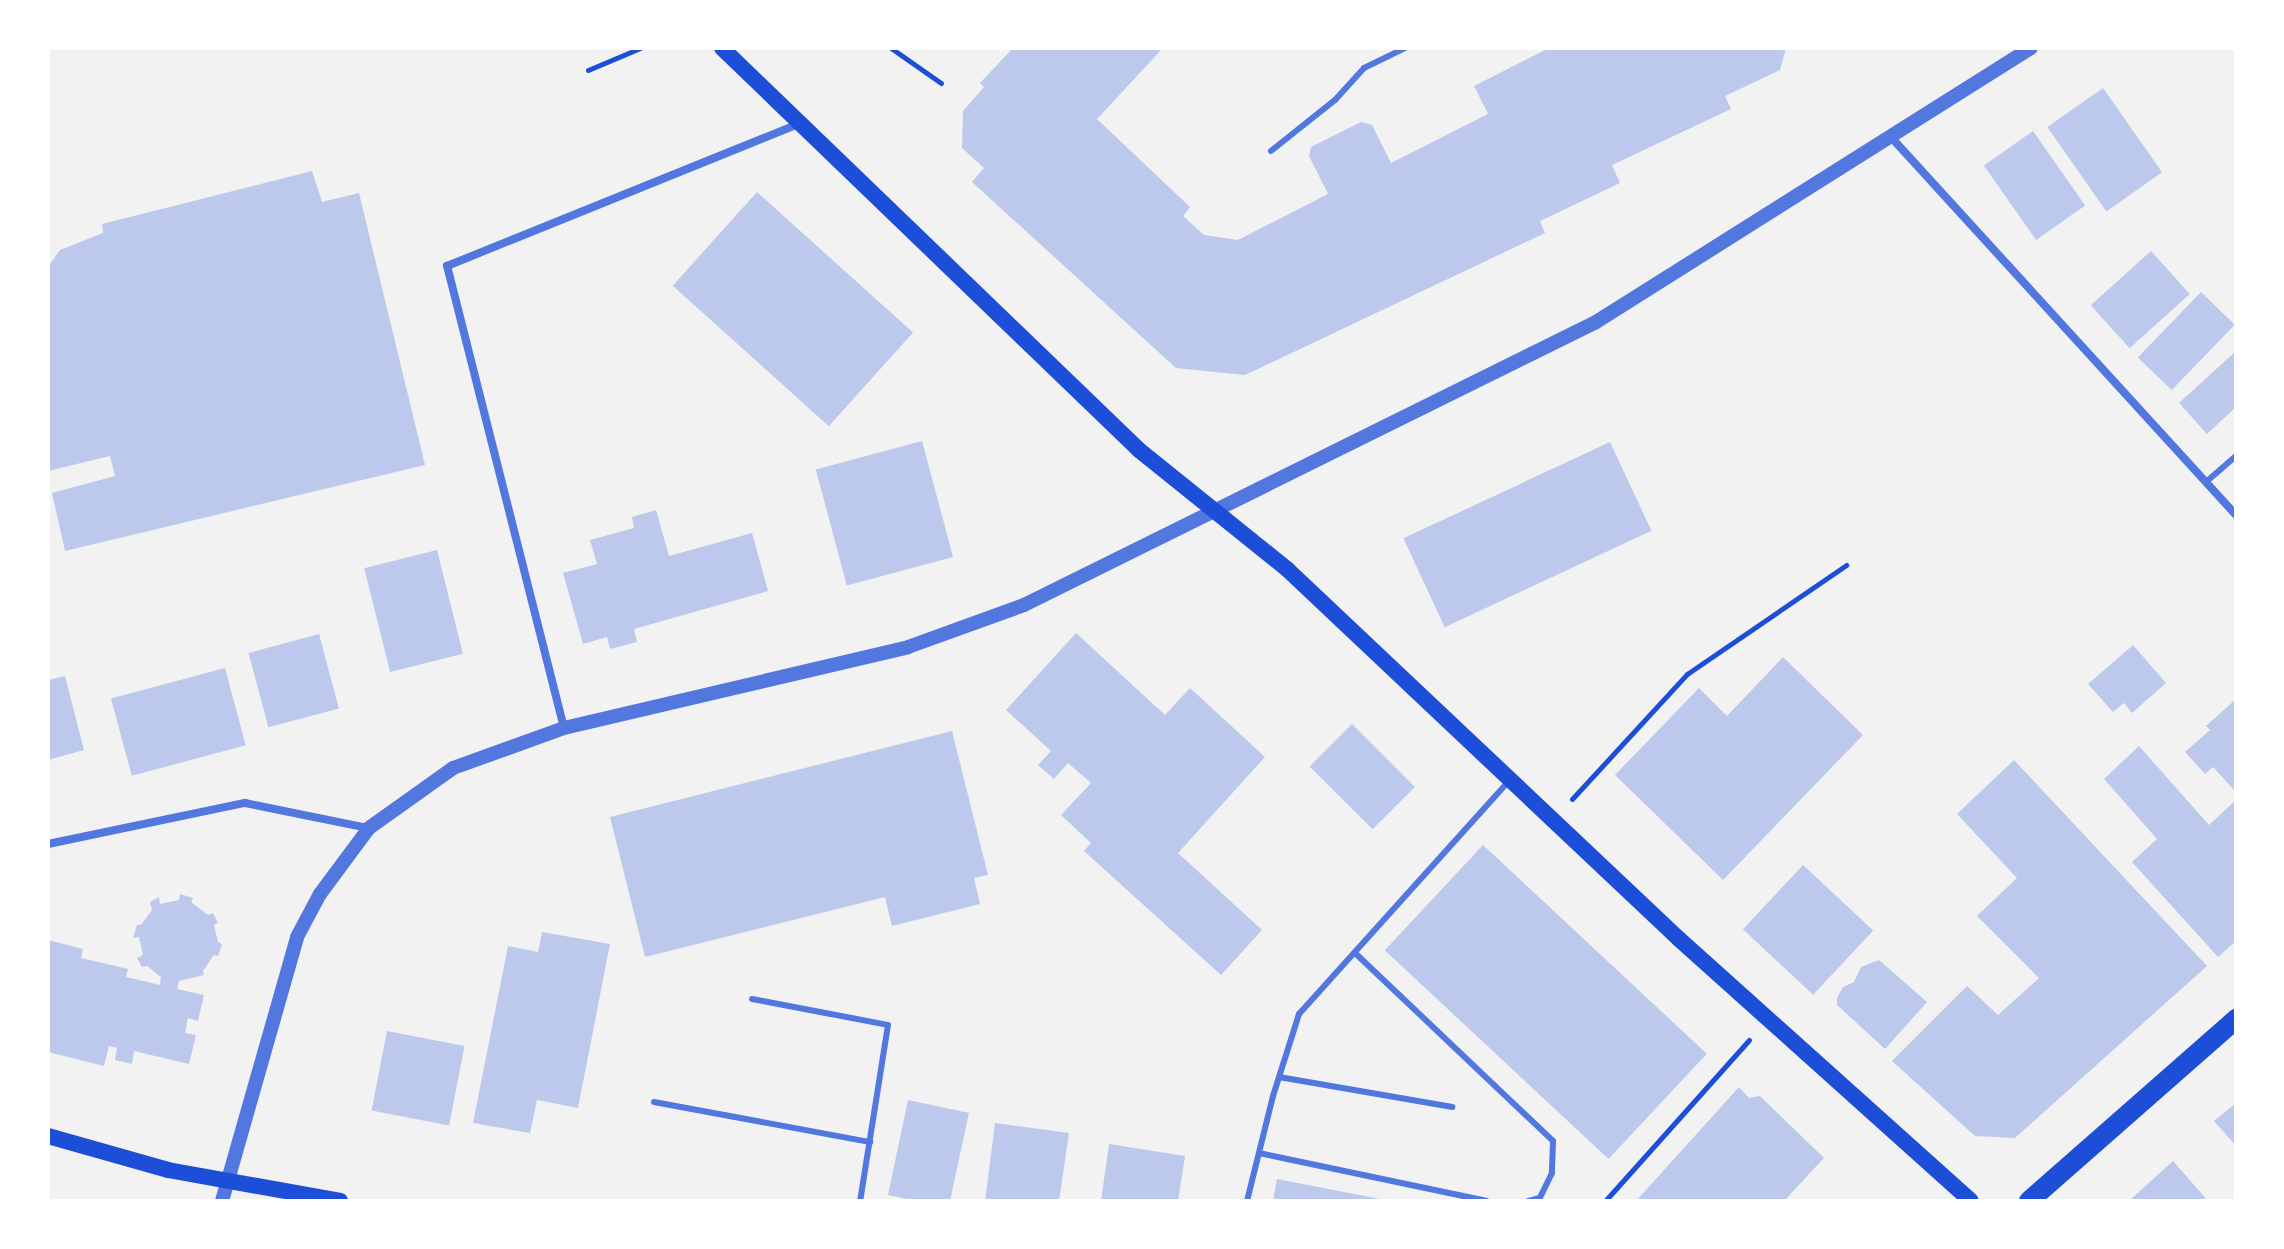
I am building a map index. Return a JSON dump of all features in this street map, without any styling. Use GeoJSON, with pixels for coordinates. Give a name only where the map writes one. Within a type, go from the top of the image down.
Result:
{"type":"FeatureCollection","features":[{"type":"Feature","properties":{"kind":"main road"},"geometry":{"type":"LineString","coordinates":[[722,48],[1139,450],[1213,513],[1288,570],[1768,1019],[1971,1201]]}},
{"type":"Feature","properties":{"kind":"main road"},"geometry":{"type":"LineString","coordinates":[[2029,1201],[2236,1019]]}},
{"type":"Feature","properties":{"kind":"main road"},"geometry":{"type":"LineString","coordinates":[[48,1136],[168,1170],[340,1201]]}},
{"type":"Feature","properties":{"kind":"street"},"geometry":{"type":"LineString","coordinates":[[222,1201],[297,937],[320,894],[369,828],[453,768],[564,728],[908,647],[1024,605],[1596,322],[2031,48]]}},
{"type":"Feature","properties":{"kind":"street"},"geometry":{"type":"LineString","coordinates":[[564,728],[447,266],[798,124]]}},
{"type":"Feature","properties":{"kind":"street"},"geometry":{"type":"LineString","coordinates":[[1890,136],[2236,515]]}},
{"type":"Feature","properties":{"kind":"street"},"geometry":{"type":"LineString","coordinates":[[48,844],[245,803],[369,828]]}},
{"type":"Feature","properties":{"kind":"lane"},"geometry":{"type":"LineString","coordinates":[[1271,151],[1335,100],[1364,68],[1405,48]]}},
{"type":"Feature","properties":{"kind":"lane"},"geometry":{"type":"LineString","coordinates":[[2206,482],[2236,456]]}},
{"type":"Feature","properties":{"kind":"lane"},"geometry":{"type":"LineString","coordinates":[[1247,1201],[1299,1014],[1510,780]]}},
{"type":"Feature","properties":{"kind":"lane"},"geometry":{"type":"LineString","coordinates":[[1355,953],[1553,1141],[1552,1173],[1540,1198],[1528,1201]]}},
{"type":"Feature","properties":{"kind":"lane"},"geometry":{"type":"LineString","coordinates":[[752,999],[888,1025],[860,1201]]}},
{"type":"Feature","properties":{"kind":"lane"},"geometry":{"type":"LineString","coordinates":[[1279,1077],[1452,1107]]}},
{"type":"Feature","properties":{"kind":"lane"},"geometry":{"type":"LineString","coordinates":[[654,1102],[870,1142]]}},
{"type":"Feature","properties":{"kind":"lane"},"geometry":{"type":"LineString","coordinates":[[1259,1153],[1487,1201]]}},
{"type":"Feature","properties":{"kind":"path"},"geometry":{"type":"LineString","coordinates":[[588,70],[640,48]]}},
{"type":"Feature","properties":{"kind":"path"},"geometry":{"type":"LineString","coordinates":[[891,48],[941,83]]}},
{"type":"Feature","properties":{"kind":"path"},"geometry":{"type":"LineString","coordinates":[[1553,820],[1687,674],[1846,565]]}},
{"type":"Feature","properties":{"kind":"path"},"geometry":{"type":"LineString","coordinates":[[1605,1201],[1768,1019]]}},
{"type":"Feature","properties":{"kind":"building"},"geometry":{"type":"Polygon","coordinates":[[[1013,48],[1163,48],[1097,119],[1190,207],[1183,216],[1204,235],[1238,240],[1328,194],[1309,156],[1311,147],[1361,122],[1372,125],[1391,163],[1488,114],[1474,86],[1549,48],[1786,48],[1780,70],[1725,96],[1731,109],[1612,165],[1620,183],[1540,221],[1545,233],[1245,375],[1176,368],[972,182],[984,168],[962,148],[963,111],[984,87],[980,83],[1013,48]]]}},
{"type":"Feature","properties":{"kind":"building"},"geometry":{"type":"Polygon","coordinates":[[[2103,88],[2162,172],[2106,211],[2047,127],[2103,88]]]}},
{"type":"Feature","properties":{"kind":"building"},"geometry":{"type":"Polygon","coordinates":[[[2033,131],[2085,206],[2036,240],[1984,165],[2033,131]]]}},
{"type":"Feature","properties":{"kind":"building"},"geometry":{"type":"Polygon","coordinates":[[[312,171],[322,202],[359,193],[425,465],[65,551],[52,493],[115,476],[110,456],[48,471],[48,267],[60,250],[103,233],[102,224],[312,171]]]}},
{"type":"Feature","properties":{"kind":"building"},"geometry":{"type":"Polygon","coordinates":[[[757,192],[913,333],[829,426],[673,286],[757,192]]]}},
{"type":"Feature","properties":{"kind":"building"},"geometry":{"type":"Polygon","coordinates":[[[2151,251],[2190,294],[2130,348],[2091,305],[2151,251]]]}},
{"type":"Feature","properties":{"kind":"building"},"geometry":{"type":"Polygon","coordinates":[[[2201,292],[2235,325],[2172,390],[2138,357],[2201,292]]]}},
{"type":"Feature","properties":{"kind":"building"},"geometry":{"type":"Polygon","coordinates":[[[2236,351],[2236,407],[2207,434],[2179,403],[2236,351]]]}},
{"type":"Feature","properties":{"kind":"building"},"geometry":{"type":"Polygon","coordinates":[[[922,441],[953,557],[847,585],[816,469],[922,441]]]}},
{"type":"Feature","properties":{"kind":"building"},"geometry":{"type":"Polygon","coordinates":[[[1610,442],[1651,531],[1445,627],[1403,538],[1610,442]]]}},
{"type":"Feature","properties":{"kind":"building"},"geometry":{"type":"Polygon","coordinates":[[[656,510],[669,556],[752,533],[768,591],[634,629],[637,642],[610,649],[607,637],[583,644],[563,573],[597,564],[590,540],[634,528],[632,517],[656,510]]]}},
{"type":"Feature","properties":{"kind":"building"},"geometry":{"type":"Polygon","coordinates":[[[437,550],[463,654],[390,672],[364,568],[437,550]]]}},
{"type":"Feature","properties":{"kind":"building"},"geometry":{"type":"Polygon","coordinates":[[[1076,633],[1165,715],[1190,688],[1265,757],[1178,853],[1262,930],[1221,975],[1084,851],[1091,843],[1061,815],[1091,783],[1068,763],[1054,779],[1038,765],[1051,751],[1006,710],[1076,633]]]}},
{"type":"Feature","properties":{"kind":"building"},"geometry":{"type":"Polygon","coordinates":[[[319,634],[339,708],[268,727],[248,653],[319,634]]]}},
{"type":"Feature","properties":{"kind":"building"},"geometry":{"type":"Polygon","coordinates":[[[2133,645],[2166,683],[2132,713],[2124,703],[2113,712],[2088,684],[2133,645]]]}},
{"type":"Feature","properties":{"kind":"building"},"geometry":{"type":"Polygon","coordinates":[[[1783,657],[1863,735],[1723,880],[1615,775],[1699,688],[1727,716],[1783,657]]]}},
{"type":"Feature","properties":{"kind":"building"},"geometry":{"type":"Polygon","coordinates":[[[225,668],[246,745],[132,776],[111,699],[225,668]]]}},
{"type":"Feature","properties":{"kind":"building"},"geometry":{"type":"Polygon","coordinates":[[[65,676],[84,750],[48,760],[48,680],[65,676]]]}},
{"type":"Feature","properties":{"kind":"building"},"geometry":{"type":"Polygon","coordinates":[[[2236,699],[2236,792],[2213,767],[2205,774],[2185,752],[2210,730],[2206,726],[2236,699]]]}},
{"type":"Feature","properties":{"kind":"building"},"geometry":{"type":"Polygon","coordinates":[[[1352,724],[1415,787],[1373,829],[1310,766],[1352,724]]]}},
{"type":"Feature","properties":{"kind":"building"},"geometry":{"type":"Polygon","coordinates":[[[952,731],[988,875],[974,878],[980,904],[892,926],[885,897],[645,957],[610,817],[952,731]]]}},
{"type":"Feature","properties":{"kind":"building"},"geometry":{"type":"Polygon","coordinates":[[[2139,746],[2209,825],[2236,800],[2236,941],[2218,957],[2132,862],[2157,839],[2104,779],[2139,746]]]}},
{"type":"Feature","properties":{"kind":"building"},"geometry":{"type":"Polygon","coordinates":[[[2014,760],[2207,966],[2015,1138],[1975,1136],[1892,1061],[1967,986],[1998,1015],[2039,978],[1977,916],[2017,878],[1957,814],[2014,760]]]}},
{"type":"Feature","properties":{"kind":"building"},"geometry":{"type":"Polygon","coordinates":[[[1483,845],[1707,1054],[1609,1159],[1385,950],[1483,845]]]}},
{"type":"Feature","properties":{"kind":"building"},"geometry":{"type":"Polygon","coordinates":[[[1803,865],[1873,930],[1813,995],[1743,929],[1803,865]]]}},
{"type":"Feature","properties":{"kind":"building"},"geometry":{"type":"Polygon","coordinates":[[[180,894],[193,898],[191,902],[208,915],[213,913],[218,923],[214,925],[218,942],[222,944],[218,956],[214,955],[203,971],[204,975],[179,981],[177,989],[204,995],[198,1021],[188,1018],[185,1033],[196,1035],[189,1064],[134,1051],[132,1064],[115,1060],[117,1048],[109,1046],[104,1066],[48,1052],[48,940],[83,949],[81,958],[128,969],[126,977],[160,985],[161,977],[147,966],[142,967],[137,958],[143,955],[139,937],[133,938],[137,925],[141,925],[152,910],[150,902],[159,897],[160,904],[179,900],[180,894]]]}},
{"type":"Feature","properties":{"kind":"building"},"geometry":{"type":"Polygon","coordinates":[[[542,932],[610,944],[578,1108],[537,1100],[530,1133],[473,1123],[508,946],[538,952],[542,932]]]}},
{"type":"Feature","properties":{"kind":"building"},"geometry":{"type":"Polygon","coordinates":[[[1879,960],[1927,1002],[1885,1049],[1837,1005],[1843,987],[1854,982],[1861,967],[1879,960]]]}},
{"type":"Feature","properties":{"kind":"building"},"geometry":{"type":"Polygon","coordinates":[[[387,1031],[465,1046],[449,1126],[372,1111],[387,1031]]]}},
{"type":"Feature","properties":{"kind":"building"},"geometry":{"type":"Polygon","coordinates":[[[1739,1087],[1749,1098],[1760,1096],[1824,1158],[1784,1201],[1636,1201],[1739,1087]]]}},
{"type":"Feature","properties":{"kind":"building"},"geometry":{"type":"Polygon","coordinates":[[[908,1100],[969,1113],[950,1201],[916,1201],[888,1195],[908,1100]]]}},
{"type":"Feature","properties":{"kind":"building"},"geometry":{"type":"Polygon","coordinates":[[[2236,1103],[2236,1146],[2214,1121],[2236,1103]]]}},
{"type":"Feature","properties":{"kind":"building"},"geometry":{"type":"Polygon","coordinates":[[[995,1123],[1069,1133],[1059,1201],[985,1201],[995,1123]]]}},
{"type":"Feature","properties":{"kind":"building"},"geometry":{"type":"Polygon","coordinates":[[[1109,1144],[1185,1156],[1178,1201],[1101,1201],[1109,1144]]]}},
{"type":"Feature","properties":{"kind":"building"},"geometry":{"type":"Polygon","coordinates":[[[2173,1161],[2208,1201],[2129,1201],[2173,1161]]]}},
{"type":"Feature","properties":{"kind":"building"},"geometry":{"type":"Polygon","coordinates":[[[1277,1179],[1385,1200],[1385,1201],[1273,1201],[1277,1179]]]}}]}
